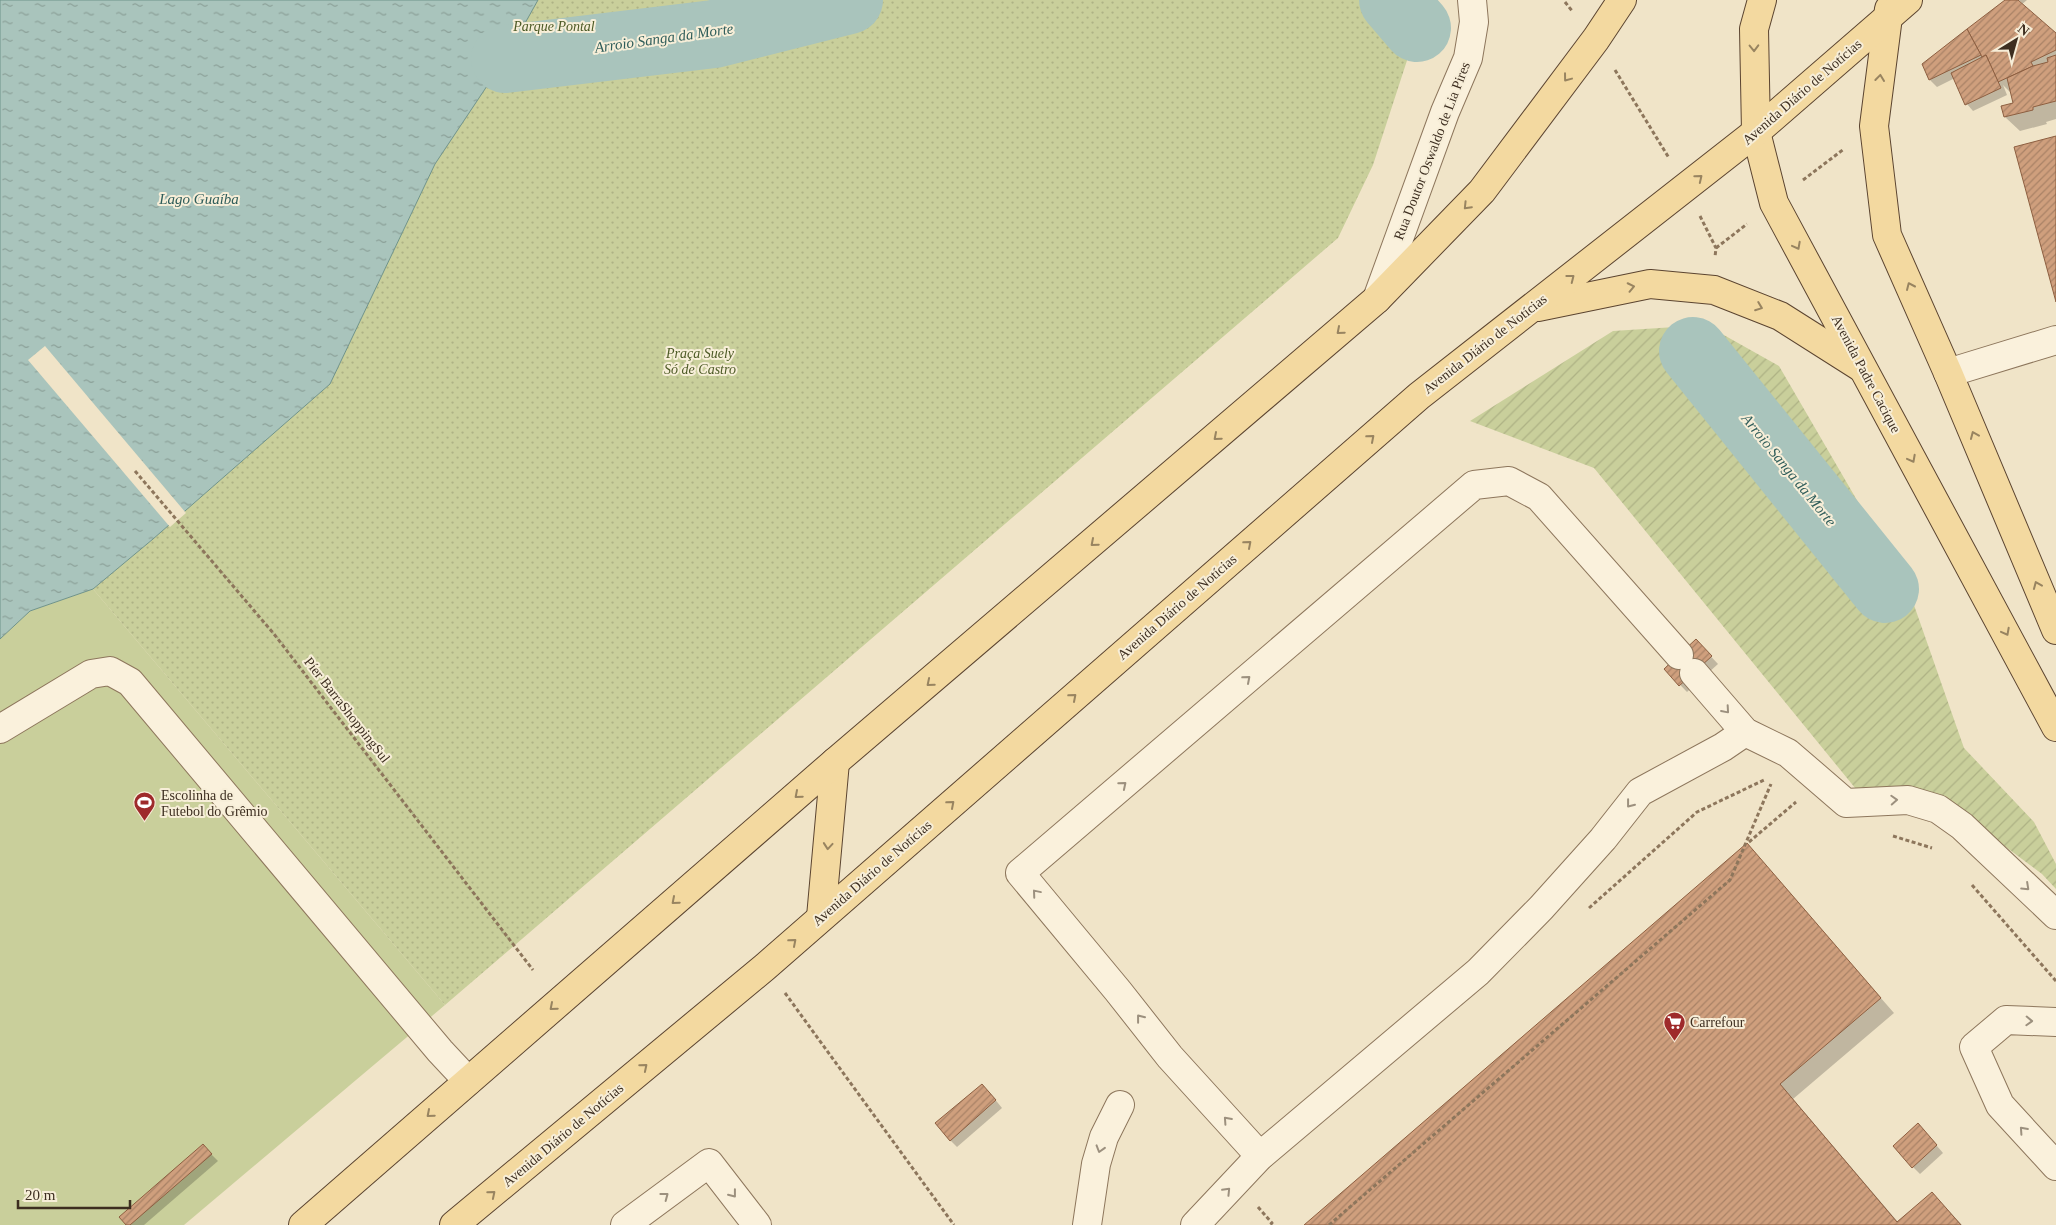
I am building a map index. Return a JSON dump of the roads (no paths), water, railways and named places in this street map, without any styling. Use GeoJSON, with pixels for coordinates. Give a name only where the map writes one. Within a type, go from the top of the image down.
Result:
{"type":"FeatureCollection","features":[{"type":"Feature","properties":{"kind":"main road"},"geometry":{"type":"LineString","coordinates":[[303,1225],[835,762],[1377,300],[1482,191],[1596,39],[1622,0]]}},
{"type":"Feature","properties":{"kind":"main road","name":"Avenida Padre Cacique"},"geometry":{"type":"LineString","coordinates":[[1762,0],[1754,29],[1756,132],[1774,203],[2056,727]]}},
{"type":"Feature","properties":{"kind":"main road","name":"Avenida Diário de Notícias"},"geometry":{"type":"LineString","coordinates":[[454,1225],[822,917],[1418,396],[1687,188],[1756,132],[1889,9],[1908,0]]}},
{"type":"Feature","properties":{"kind":"main road"},"geometry":{"type":"LineString","coordinates":[[1889,9],[1874,126],[1887,235],[1948,372],[2056,630]]}},
{"type":"Feature","properties":{"kind":"main road"},"geometry":{"type":"LineString","coordinates":[[1532,308],[1650,284],[1714,290],[1780,316],[1864,370]]}},
{"type":"Feature","properties":{"kind":"main road"},"geometry":{"type":"LineString","coordinates":[[822,917],[835,762]]}},
{"type":"Feature","properties":{"kind":"street","name":"Rua Doutor Oswaldo de Lia Pires"},"geometry":{"type":"LineString","coordinates":[[1377,300],[1445,112],[1468,58],[1474,22],[1472,0]]}},
{"type":"Feature","properties":{"kind":"street"},"geometry":{"type":"LineString","coordinates":[[1948,372],[2056,340]]}},
{"type":"Feature","properties":{"kind":"street"},"geometry":{"type":"LineString","coordinates":[[1260,1156],[1170,1057],[1118,991],[1020,874],[1474,485],[1509,481],[1539,497],[1745,732],[1788,753],[1846,803],[1908,800],[1938,809],[1962,826],[2056,915]]}},
{"type":"Feature","properties":{"kind":"street"},"geometry":{"type":"LineString","coordinates":[[0,729],[91,674],[110,671],[130,682],[440,1052],[468,1081]]}},
{"type":"Feature","properties":{"kind":"street"},"geometry":{"type":"LineString","coordinates":[[1195,1225],[1260,1156],[1478,972],[1541,908],[1603,839],[1640,792],[1723,747],[1745,732]]}},
{"type":"Feature","properties":{"kind":"street"},"geometry":{"type":"LineString","coordinates":[[2056,1022],[2006,1020],[1974,1047],[2000,1105],[2056,1166]]}},
{"type":"Feature","properties":{"kind":"street"},"geometry":{"type":"LineString","coordinates":[[1087,1225],[1096,1164],[1104,1137],[1120,1105]]}},
{"type":"Feature","properties":{"kind":"street"},"geometry":{"type":"LineString","coordinates":[[625,1225],[709,1163],[757,1225]]}},
{"type":"Feature","properties":{"kind":"water","name":"Lago Guaíba"},"geometry":{"type":"Polygon","coordinates":[[[0,0],[538,0],[505,59],[435,164],[330,384],[93,589],[30,611],[0,639],[0,0]]]}},
{"type":"Feature","properties":{"kind":"waterway","name":"Arroio Sanga da Morte"},"geometry":{"type":"LineString","coordinates":[[505,59],[714,34],[849,0]]}},
{"type":"Feature","properties":{"kind":"waterway","name":"Arroio Sanga da Morte"},"geometry":{"type":"LineString","coordinates":[[1393,0],[1417,28]]}},
{"type":"Feature","properties":{"kind":"waterway","name":"Arroio Sanga da Morte"},"geometry":{"type":"LineString","coordinates":[[1693,351],[1885,589]]}},
{"type":"Feature","properties":{"kind":"place","name":"Escolinha de Futebol do Grêmio"},"geometry":{"type":"Point","coordinates":[145,822]}},
{"type":"Feature","properties":{"kind":"place","name":"Carrefour"},"geometry":{"type":"Point","coordinates":[1674,1041]}},
{"type":"Feature","properties":{"kind":"park label","name":"Parque Pontal"},"geometry":{"type":"Point","coordinates":[554,26]}},
{"type":"Feature","properties":{"kind":"park label","name":"Praça Suely Só de Castro"},"geometry":{"type":"Point","coordinates":[700,362]}}]}
